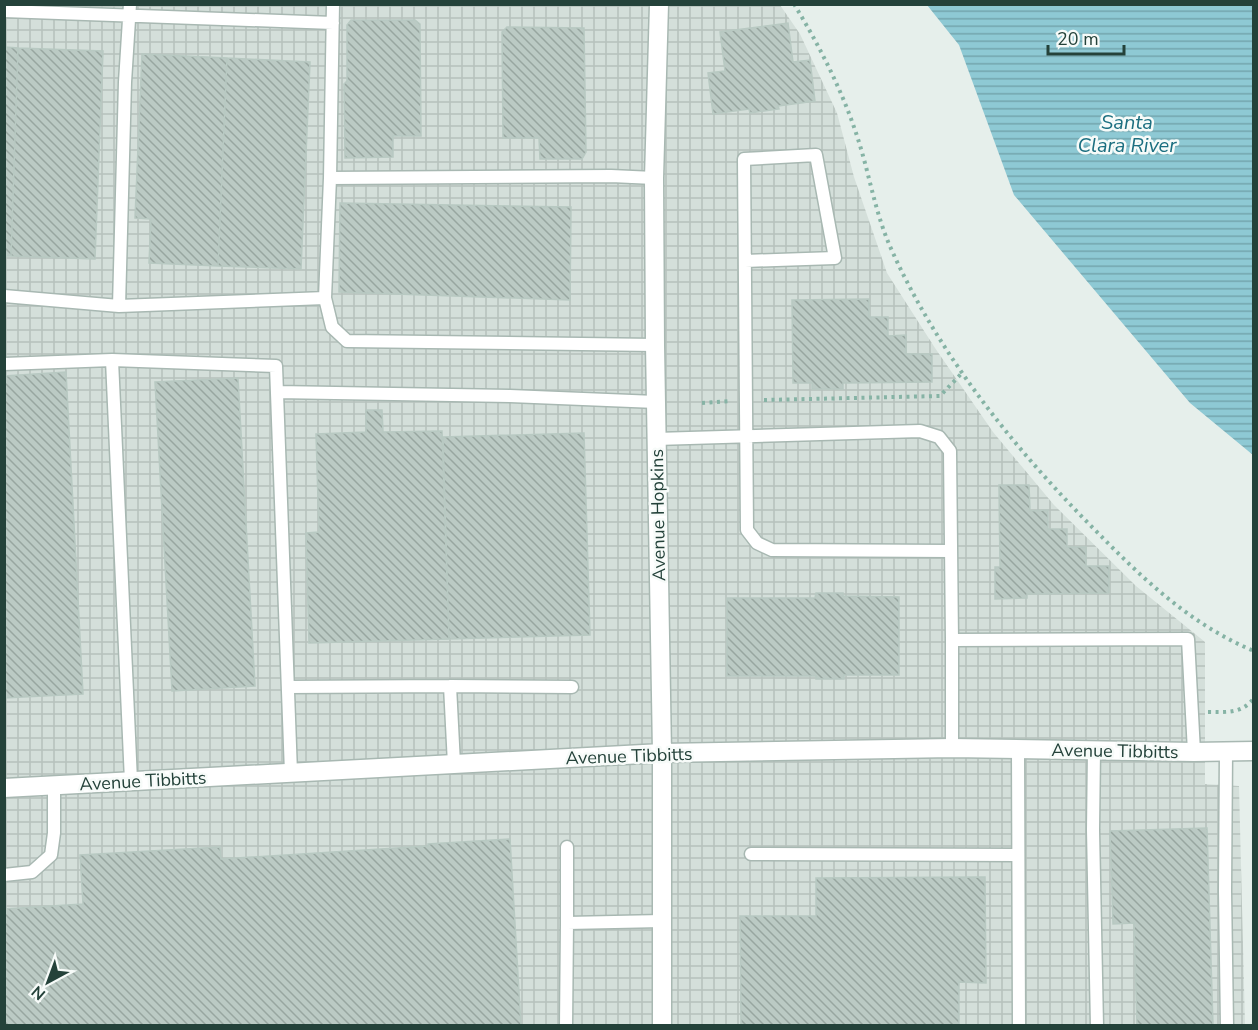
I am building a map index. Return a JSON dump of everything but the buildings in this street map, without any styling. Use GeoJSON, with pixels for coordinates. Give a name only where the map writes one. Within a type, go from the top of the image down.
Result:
{"type":"FeatureCollection","features":[{"type":"Feature","properties":{"kind":"street","name":"Avenue Hopkins"},"geometry":{"type":"LineString","coordinates":[[659,4],[654,178],[662,753],[662,1026]]}},
{"type":"Feature","properties":{"kind":"street","name":"Avenue Tibbitts"},"geometry":{"type":"LineString","coordinates":[[4,788],[662,753],[952,748],[1254,751]]}},
{"type":"Feature","properties":{"kind":"lane"},"geometry":{"type":"LineString","coordinates":[[333,4],[325,298],[332,327],[347,341],[655,345]]}},
{"type":"Feature","properties":{"kind":"lane"},"geometry":{"type":"LineString","coordinates":[[4,10],[129,10],[333,23]]}},
{"type":"Feature","properties":{"kind":"lane"},"geometry":{"type":"LineString","coordinates":[[119,306],[129,10]]}},
{"type":"Feature","properties":{"kind":"lane"},"geometry":{"type":"LineString","coordinates":[[745,261],[835,258],[816,155],[744,159],[747,530],[757,543],[772,550],[951,551]]}},
{"type":"Feature","properties":{"kind":"lane"},"geometry":{"type":"LineString","coordinates":[[330,178],[611,176],[654,178]]}},
{"type":"Feature","properties":{"kind":"lane"},"geometry":{"type":"LineString","coordinates":[[4,296],[119,306],[325,298]]}},
{"type":"Feature","properties":{"kind":"lane"},"geometry":{"type":"LineString","coordinates":[[112,360],[131,781]]}},
{"type":"Feature","properties":{"kind":"lane"},"geometry":{"type":"LineString","coordinates":[[4,364],[112,360],[276,366],[291,772]]}},
{"type":"Feature","properties":{"kind":"lane"},"geometry":{"type":"LineString","coordinates":[[277,392],[510,396],[656,402]]}},
{"type":"Feature","properties":{"kind":"lane"},"geometry":{"type":"LineString","coordinates":[[657,439],[920,431],[939,437],[950,451],[952,748]]}},
{"type":"Feature","properties":{"kind":"lane"},"geometry":{"type":"LineString","coordinates":[[952,640],[1188,639],[1194,752]]}},
{"type":"Feature","properties":{"kind":"lane"},"geometry":{"type":"LineString","coordinates":[[450,686],[454,764]]}},
{"type":"Feature","properties":{"kind":"lane"},"geometry":{"type":"LineString","coordinates":[[288,687],[572,687]]}},
{"type":"Feature","properties":{"kind":"lane"},"geometry":{"type":"LineString","coordinates":[[1018,749],[1019,1026]]}},
{"type":"Feature","properties":{"kind":"lane"},"geometry":{"type":"LineString","coordinates":[[1094,750],[1093,830],[1097,1026]]}},
{"type":"Feature","properties":{"kind":"lane"},"geometry":{"type":"LineString","coordinates":[[1226,751],[1227,1026]]}},
{"type":"Feature","properties":{"kind":"lane"},"geometry":{"type":"LineString","coordinates":[[4,875],[32,872],[51,855],[54,833],[54,786]]}},
{"type":"Feature","properties":{"kind":"lane"},"geometry":{"type":"LineString","coordinates":[[566,1026],[567,847]]}},
{"type":"Feature","properties":{"kind":"lane"},"geometry":{"type":"LineString","coordinates":[[751,854],[1018,855]]}},
{"type":"Feature","properties":{"kind":"lane"},"geometry":{"type":"LineString","coordinates":[[567,923],[662,921]]}},
{"type":"Feature","properties":{"kind":"path"},"geometry":{"type":"LineString","coordinates":[[794,4],[833,76],[857,135],[873,199],[892,251],[919,306],[963,372],[1018,447],[1065,500],[1149,583],[1193,618],[1236,644],[1254,651]]}},
{"type":"Feature","properties":{"kind":"path"},"geometry":{"type":"LineString","coordinates":[[702,403],[940,396],[963,372]]}},
{"type":"Feature","properties":{"kind":"path"},"geometry":{"type":"LineString","coordinates":[[1193,713],[1236,711],[1248,705],[1254,698]]}},
{"type":"Feature","properties":{"kind":"shaded area"},"geometry":{"type":"Polygon","coordinates":[[[5,5],[780,5],[800,34],[837,113],[854,177],[887,273],[935,348],[993,432],[1054,505],[1136,586],[1205,642],[1205,784],[1239,786],[1245,1025],[5,1026],[5,5]]]}},
{"type":"Feature","properties":{"kind":"water","name":"Santa Clara River"},"geometry":{"type":"Polygon","coordinates":[[[927,5],[1253,5],[1253,455],[1190,403],[1014,195],[959,45],[927,5]]]}}]}
